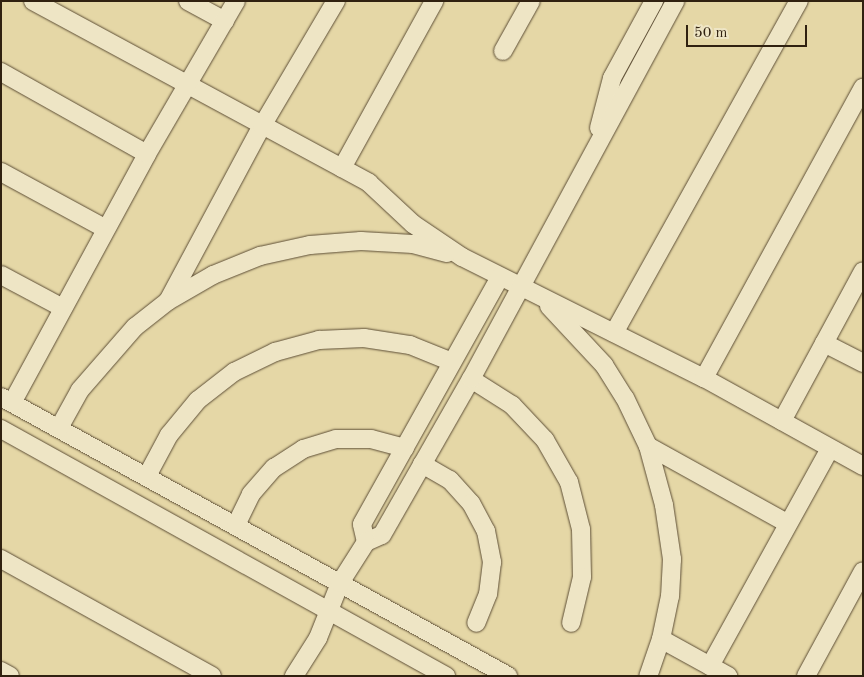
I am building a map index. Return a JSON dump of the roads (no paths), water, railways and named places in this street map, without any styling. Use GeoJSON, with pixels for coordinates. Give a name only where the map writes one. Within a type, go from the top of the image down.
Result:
{"type":"FeatureCollection","features":[{"type":"Feature","properties":{"kind":"street"},"geometry":{"type":"LineString","coordinates":[[34,1],[187,86],[369,183],[413,224],[462,257],[704,378],[863,466]]}},
{"type":"Feature","properties":{"kind":"street"},"geometry":{"type":"LineString","coordinates":[[188,1],[225,22]]}},
{"type":"Feature","properties":{"kind":"street"},"geometry":{"type":"LineString","coordinates":[[236,1],[147,154],[63,308],[7,400],[508,676]]}},
{"type":"Feature","properties":{"kind":"street"},"geometry":{"type":"LineString","coordinates":[[168,301],[262,126],[336,1]]}},
{"type":"Feature","properties":{"kind":"street"},"geometry":{"type":"LineString","coordinates":[[342,168],[434,1]]}},
{"type":"Feature","properties":{"kind":"street"},"geometry":{"type":"LineString","coordinates":[[503,51],[531,1]]}},
{"type":"Feature","properties":{"kind":"street"},"geometry":{"type":"LineString","coordinates":[[596,144],[612,78],[654,1]]}},
{"type":"Feature","properties":{"kind":"street"},"geometry":{"type":"LineString","coordinates":[[294,676],[330,610],[340,583],[366,542],[382,535],[472,379],[522,288],[596,144],[675,1]]}},
{"type":"Feature","properties":{"kind":"street"},"geometry":{"type":"LineString","coordinates":[[614,333],[799,1]]}},
{"type":"Feature","properties":{"kind":"street"},"geometry":{"type":"LineString","coordinates":[[1,72],[147,154]]}},
{"type":"Feature","properties":{"kind":"street"},"geometry":{"type":"LineString","coordinates":[[704,378],[863,88]]}},
{"type":"Feature","properties":{"kind":"street"},"geometry":{"type":"LineString","coordinates":[[1,172],[106,229]]}},
{"type":"Feature","properties":{"kind":"street"},"geometry":{"type":"LineString","coordinates":[[59,428],[80,390],[106,357],[168,301],[220,272],[260,256],[310,245],[361,241],[412,244],[462,257]]}},
{"type":"Feature","properties":{"kind":"street"},"geometry":{"type":"LineString","coordinates":[[782,422],[863,271]]}},
{"type":"Feature","properties":{"kind":"street"},"geometry":{"type":"LineString","coordinates":[[1,275],[63,308]]}},
{"type":"Feature","properties":{"kind":"street"},"geometry":{"type":"LineString","coordinates":[[366,542],[362,524],[500,276]]}},
{"type":"Feature","properties":{"kind":"street"},"geometry":{"type":"LineString","coordinates":[[540,297],[604,365],[648,446],[664,505],[672,560],[662,639],[648,676]]}},
{"type":"Feature","properties":{"kind":"street"},"geometry":{"type":"LineString","coordinates":[[147,476],[169,435],[198,400],[234,372],[274,352],[319,340],[364,338],[410,345],[452,362]]}},
{"type":"Feature","properties":{"kind":"street"},"geometry":{"type":"LineString","coordinates":[[824,342],[863,363]]}},
{"type":"Feature","properties":{"kind":"street"},"geometry":{"type":"LineString","coordinates":[[472,379],[512,405],[545,440],[569,482],[581,528],[582,576],[572,623]]}},
{"type":"Feature","properties":{"kind":"street"},"geometry":{"type":"LineString","coordinates":[[1,429],[446,676]]}},
{"type":"Feature","properties":{"kind":"street"},"geometry":{"type":"LineString","coordinates":[[236,525],[251,494],[274,468],[303,449],[336,439],[371,439],[405,448]]}},
{"type":"Feature","properties":{"kind":"street"},"geometry":{"type":"LineString","coordinates":[[648,446],[787,523]]}},
{"type":"Feature","properties":{"kind":"street"},"geometry":{"type":"LineString","coordinates":[[710,666],[787,523],[830,448]]}},
{"type":"Feature","properties":{"kind":"street"},"geometry":{"type":"LineString","coordinates":[[422,464],[450,480],[471,503],[486,531],[491,570],[488,594],[476,623]]}},
{"type":"Feature","properties":{"kind":"street"},"geometry":{"type":"LineString","coordinates":[[1,559],[212,676]]}},
{"type":"Feature","properties":{"kind":"street"},"geometry":{"type":"LineString","coordinates":[[806,676],[863,571]]}},
{"type":"Feature","properties":{"kind":"street"},"geometry":{"type":"LineString","coordinates":[[662,639],[728,676]]}},
{"type":"Feature","properties":{"kind":"street"},"geometry":{"type":"LineString","coordinates":[[1,671],[10,676]]}}]}
